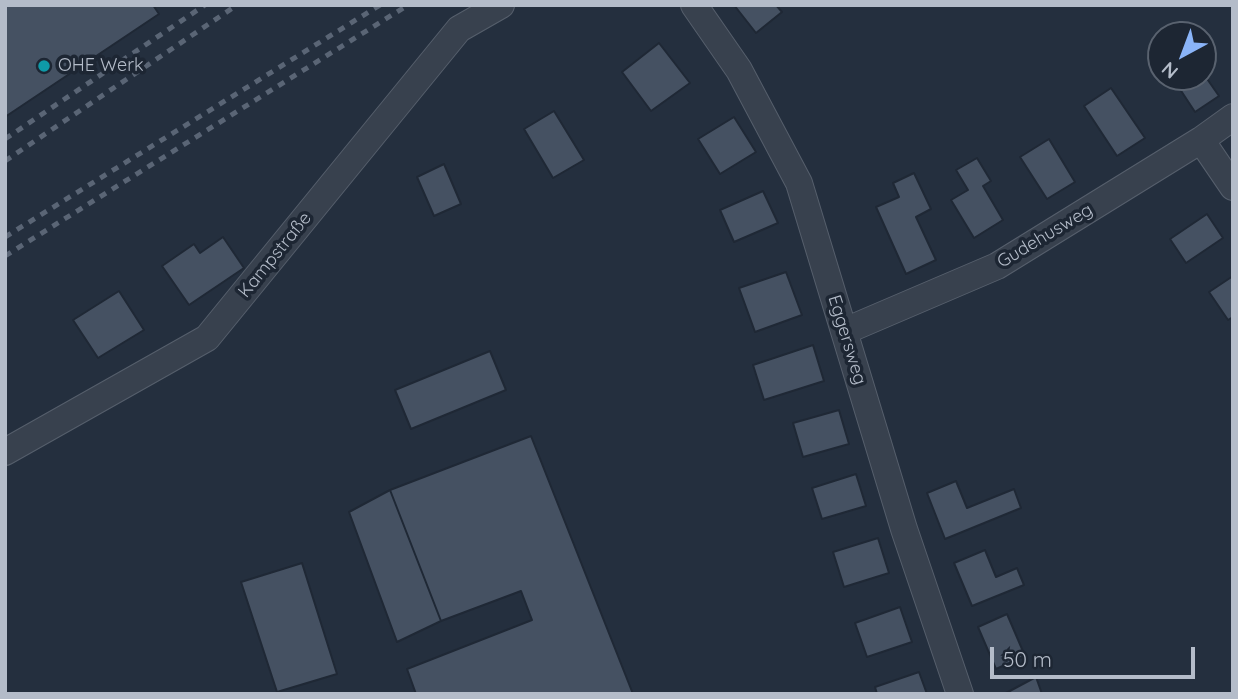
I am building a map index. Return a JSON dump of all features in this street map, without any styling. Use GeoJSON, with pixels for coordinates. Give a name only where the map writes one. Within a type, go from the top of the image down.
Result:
{"type":"FeatureCollection","features":[{"type":"Feature","properties":{"kind":"street","name":"Kampstraße"},"geometry":{"type":"LineString","coordinates":[[5,452],[207,338],[459,29],[501,5]]}},
{"type":"Feature","properties":{"kind":"street","name":"Eggersweg"},"geometry":{"type":"LineString","coordinates":[[694,5],[739,70],[799,183],[904,529],[960,694]]}},
{"type":"Feature","properties":{"kind":"street","name":"Gudehusweg"},"geometry":{"type":"LineString","coordinates":[[845,331],[997,266],[1201,140],[1233,117]]}},
{"type":"Feature","properties":{"kind":"street"},"geometry":{"type":"LineString","coordinates":[[1201,140],[1233,187]]}},
{"type":"Feature","properties":{"kind":"building","name":"OHE Werk"},"geometry":{"type":"Polygon","coordinates":[[[5,5],[153,5],[159,14],[5,117],[5,5]]]}},
{"type":"Feature","properties":{"kind":"building"},"geometry":{"type":"Polygon","coordinates":[[[734,5],[776,5],[782,12],[756,33],[734,5]]]}},
{"type":"Feature","properties":{"kind":"building"},"geometry":{"type":"Polygon","coordinates":[[[659,43],[690,83],[651,111],[622,72],[659,43]]]}},
{"type":"Feature","properties":{"kind":"building"},"geometry":{"type":"Polygon","coordinates":[[[1111,88],[1145,138],[1117,156],[1084,106],[1111,88]]]}},
{"type":"Feature","properties":{"kind":"building"},"geometry":{"type":"Polygon","coordinates":[[[1181,91],[1216,91],[1219,96],[1195,112],[1181,91]]]}},
{"type":"Feature","properties":{"kind":"building"},"geometry":{"type":"Polygon","coordinates":[[[554,111],[584,160],[553,178],[524,129],[554,111]]]}},
{"type":"Feature","properties":{"kind":"building"},"geometry":{"type":"Polygon","coordinates":[[[734,117],[756,152],[720,174],[698,139],[734,117]]]}},
{"type":"Feature","properties":{"kind":"building"},"geometry":{"type":"Polygon","coordinates":[[[1049,139],[1075,182],[1047,199],[1020,157],[1049,139]]]}},
{"type":"Feature","properties":{"kind":"building"},"geometry":{"type":"Polygon","coordinates":[[[977,158],[991,181],[983,186],[1003,220],[974,238],[951,200],[968,190],[956,170],[977,158]]]}},
{"type":"Feature","properties":{"kind":"building"},"geometry":{"type":"Polygon","coordinates":[[[444,164],[461,204],[434,216],[417,177],[444,164]]]}},
{"type":"Feature","properties":{"kind":"building"},"geometry":{"type":"Polygon","coordinates":[[[914,173],[931,209],[916,217],[936,260],[906,274],[876,207],[899,197],[893,183],[914,173]]]}},
{"type":"Feature","properties":{"kind":"building"},"geometry":{"type":"Polygon","coordinates":[[[763,191],[778,223],[734,242],[720,210],[763,191]]]}},
{"type":"Feature","properties":{"kind":"building"},"geometry":{"type":"Polygon","coordinates":[[[1207,214],[1223,238],[1186,263],[1170,239],[1207,214]]]}},
{"type":"Feature","properties":{"kind":"building"},"geometry":{"type":"Polygon","coordinates":[[[223,237],[244,268],[189,305],[162,266],[194,244],[200,253],[223,237]]]}},
{"type":"Feature","properties":{"kind":"building"},"geometry":{"type":"Polygon","coordinates":[[[786,272],[802,315],[755,332],[739,288],[786,272]]]}},
{"type":"Feature","properties":{"kind":"building"},"geometry":{"type":"Polygon","coordinates":[[[1233,276],[1233,317],[1228,320],[1209,292],[1233,276]]]}},
{"type":"Feature","properties":{"kind":"building"},"geometry":{"type":"Polygon","coordinates":[[[119,291],[144,330],[98,358],[73,320],[119,291]]]}},
{"type":"Feature","properties":{"kind":"building"},"geometry":{"type":"Polygon","coordinates":[[[813,345],[824,381],[764,400],[753,365],[813,345]]]}},
{"type":"Feature","properties":{"kind":"building"},"geometry":{"type":"Polygon","coordinates":[[[490,351],[506,390],[411,429],[395,390],[490,351]]]}},
{"type":"Feature","properties":{"kind":"building"},"geometry":{"type":"Polygon","coordinates":[[[839,410],[849,444],[803,457],[793,423],[839,410]]]}},
{"type":"Feature","properties":{"kind":"building"},"geometry":{"type":"Polygon","coordinates":[[[531,436],[633,694],[416,694],[407,669],[532,620],[521,591],[441,621],[390,490],[531,436]]]}},
{"type":"Feature","properties":{"kind":"building"},"geometry":{"type":"Polygon","coordinates":[[[856,474],[866,506],[822,519],[812,488],[856,474]]]}},
{"type":"Feature","properties":{"kind":"building"},"geometry":{"type":"Polygon","coordinates":[[[956,481],[967,508],[1014,489],[1021,508],[945,539],[927,493],[956,481]]]}},
{"type":"Feature","properties":{"kind":"building"},"geometry":{"type":"Polygon","coordinates":[[[390,490],[441,621],[397,642],[349,512],[390,490]]]}},
{"type":"Feature","properties":{"kind":"building"},"geometry":{"type":"Polygon","coordinates":[[[878,538],[889,573],[844,587],[833,552],[878,538]]]}},
{"type":"Feature","properties":{"kind":"building"},"geometry":{"type":"Polygon","coordinates":[[[985,550],[996,577],[1017,568],[1024,585],[972,606],[954,563],[985,550]]]}},
{"type":"Feature","properties":{"kind":"building"},"geometry":{"type":"Polygon","coordinates":[[[302,563],[337,674],[277,692],[241,582],[302,563]]]}},
{"type":"Feature","properties":{"kind":"building"},"geometry":{"type":"Polygon","coordinates":[[[900,607],[912,642],[867,657],[855,623],[900,607]]]}},
{"type":"Feature","properties":{"kind":"building"},"geometry":{"type":"Polygon","coordinates":[[[1007,614],[1025,656],[996,669],[978,627],[1007,614]]]}},
{"type":"Feature","properties":{"kind":"building"},"geometry":{"type":"Polygon","coordinates":[[[919,672],[927,694],[877,694],[875,687],[919,672]]]}},
{"type":"Feature","properties":{"kind":"building"},"geometry":{"type":"Polygon","coordinates":[[[1036,677],[1042,694],[1006,694],[1006,693],[1036,677]]]}},
{"type":"Feature","properties":{"kind":"railway"},"geometry":{"type":"LineString","coordinates":[[5,139],[205,5]]}},
{"type":"Feature","properties":{"kind":"railway"},"geometry":{"type":"LineString","coordinates":[[5,161],[237,5]]}},
{"type":"Feature","properties":{"kind":"railway"},"geometry":{"type":"LineString","coordinates":[[5,237],[380,5]]}},
{"type":"Feature","properties":{"kind":"railway"},"geometry":{"type":"LineString","coordinates":[[5,256],[408,5]]}},
{"type":"Feature","properties":{"kind":"place","name":"OHE Werk"},"geometry":{"type":"Point","coordinates":[44,66]}}]}
